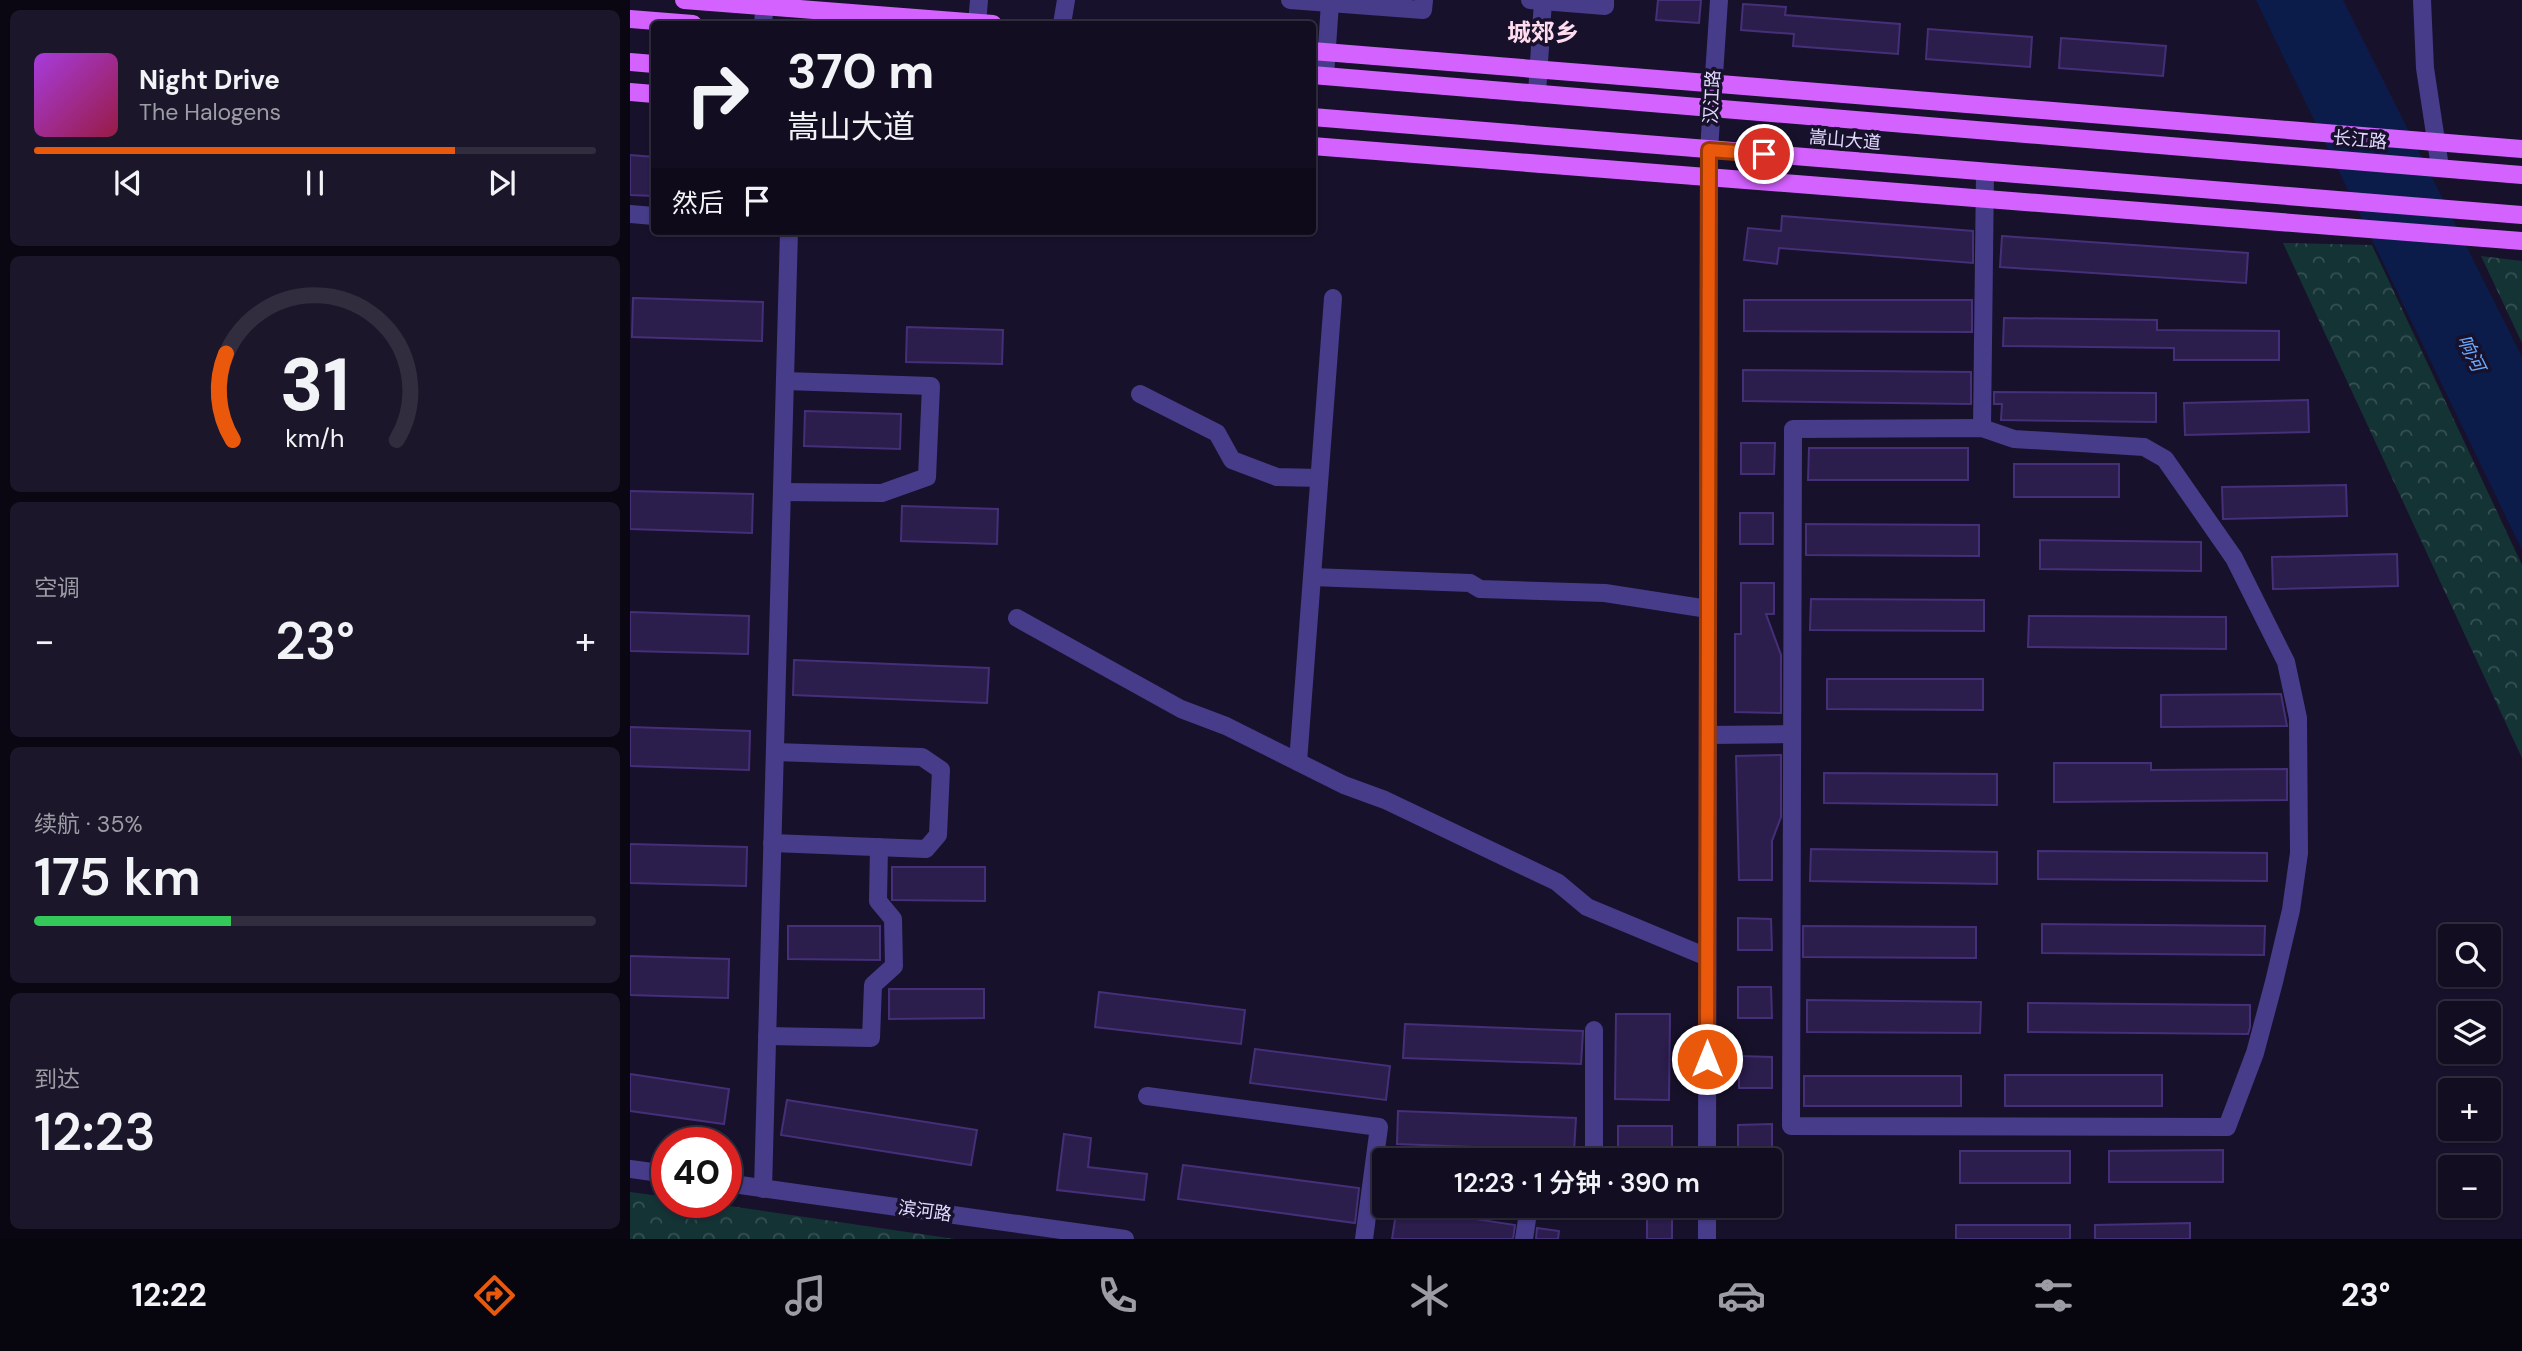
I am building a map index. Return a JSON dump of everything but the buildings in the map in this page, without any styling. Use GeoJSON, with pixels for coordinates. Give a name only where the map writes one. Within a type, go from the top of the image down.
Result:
{"type":"FeatureCollection","features":[{"type":"Feature","properties":{"kind":"main road"},"geometry":{"type":"LineString","coordinates":[[684,0],[764,10],[935,21]]}},
{"type":"Feature","properties":{"kind":"main road"},"geometry":{"type":"LineString","coordinates":[[630,19],[655,21]]}},
{"type":"Feature","properties":{"kind":"main road"},"geometry":{"type":"LineString","coordinates":[[1320,51],[2522,149]]}},
{"type":"Feature","properties":{"kind":"main road"},"geometry":{"type":"LineString","coordinates":[[630,62],[651,64]]}},
{"type":"Feature","properties":{"kind":"main road","name":"嵩山大道"},"geometry":{"type":"LineString","coordinates":[[1319,76],[2276,154]]}},
{"type":"Feature","properties":{"kind":"main road"},"geometry":{"type":"LineString","coordinates":[[630,92],[651,94]]}},
{"type":"Feature","properties":{"kind":"main road","name":"嵩山大道"},"geometry":{"type":"LineString","coordinates":[[1316,117],[2522,215]]}},
{"type":"Feature","properties":{"kind":"main road"},"geometry":{"type":"LineString","coordinates":[[1316,146],[2522,241]]}},
{"type":"Feature","properties":{"kind":"main road","name":"长江路"},"geometry":{"type":"LineString","coordinates":[[2276,154],[2440,167]]}},
{"type":"Feature","properties":{"kind":"main road"},"geometry":{"type":"LineString","coordinates":[[2440,167],[2522,175]]}},
{"type":"Feature","properties":{"kind":"street"},"geometry":{"type":"LineString","coordinates":[[979,0],[982,21]]}},
{"type":"Feature","properties":{"kind":"street"},"geometry":{"type":"LineString","coordinates":[[1062,21],[1066,0]]}},
{"type":"Feature","properties":{"kind":"street"},"geometry":{"type":"LineString","coordinates":[[1293,0],[1370,3],[1423,10],[1424,0]]}},
{"type":"Feature","properties":{"kind":"street"},"geometry":{"type":"LineString","coordinates":[[1537,93],[1536,1],[1605,6],[1605,0]]}},
{"type":"Feature","properties":{"kind":"street","name":"汉江路"},"geometry":{"type":"LineString","coordinates":[[1707,1148],[1709,150],[1719,0]]}},
{"type":"Feature","properties":{"kind":"street"},"geometry":{"type":"LineString","coordinates":[[2422,0],[2425,68],[2440,167]]}},
{"type":"Feature","properties":{"kind":"street"},"geometry":{"type":"LineString","coordinates":[[1319,76],[1320,51],[1330,3]]}},
{"type":"Feature","properties":{"kind":"street"},"geometry":{"type":"LineString","coordinates":[[1982,428],[1985,172]]}},
{"type":"Feature","properties":{"kind":"street"},"geometry":{"type":"LineString","coordinates":[[630,214],[651,216]]}},
{"type":"Feature","properties":{"kind":"street"},"geometry":{"type":"LineString","coordinates":[[763,1189],[789,235]]}},
{"type":"Feature","properties":{"kind":"street"},"geometry":{"type":"LineString","coordinates":[[1298,762],[1333,298]]}},
{"type":"Feature","properties":{"kind":"street"},"geometry":{"type":"LineString","coordinates":[[782,492],[882,493],[927,477],[931,386],[785,381]]}},
{"type":"Feature","properties":{"kind":"street"},"geometry":{"type":"LineString","coordinates":[[1140,394],[1217,433],[1232,460],[1277,477],[1319,478]]}},
{"type":"Feature","properties":{"kind":"street"},"geometry":{"type":"LineString","coordinates":[[1982,428],[2014,439],[2144,447],[2165,459],[2234,558],[2286,662],[2298,718],[2299,853],[2291,910],[2274,982],[2255,1053],[2227,1127],[1791,1126],[1794,429],[1982,428]]}},
{"type":"Feature","properties":{"kind":"street"},"geometry":{"type":"LineString","coordinates":[[1312,577],[1470,583],[1480,589],[1605,593],[1708,609]]}},
{"type":"Feature","properties":{"kind":"street"},"geometry":{"type":"LineString","coordinates":[[1017,618],[1181,709],[1226,726],[1344,785],[1385,800],[1557,882],[1587,907],[1707,957]]}},
{"type":"Feature","properties":{"kind":"street"},"geometry":{"type":"LineString","coordinates":[[1708,735],[1792,734]]}},
{"type":"Feature","properties":{"kind":"street"},"geometry":{"type":"LineString","coordinates":[[772,843],[926,849],[938,835],[941,770],[922,757],[775,752]]}},
{"type":"Feature","properties":{"kind":"street"},"geometry":{"type":"LineString","coordinates":[[767,1036],[871,1038],[873,985],[894,966],[893,919],[878,901],[879,847]]}},
{"type":"Feature","properties":{"kind":"street"},"geometry":{"type":"LineString","coordinates":[[1594,1030],[1594,1148]]}},
{"type":"Feature","properties":{"kind":"street"},"geometry":{"type":"LineString","coordinates":[[1147,1096],[1379,1127],[1364,1239]]}},
{"type":"Feature","properties":{"kind":"street"},"geometry":{"type":"LineString","coordinates":[[630,1168],[651,1171]]}},
{"type":"Feature","properties":{"kind":"street","name":"滨河路"},"geometry":{"type":"LineString","coordinates":[[742,1186],[1125,1239]]}},
{"type":"Feature","properties":{"kind":"street"},"geometry":{"type":"LineString","coordinates":[[1524,1239],[1528,1218]]}},
{"type":"Feature","properties":{"kind":"street"},"geometry":{"type":"LineString","coordinates":[[1707,1218],[1707,1239]]}},
{"type":"Feature","properties":{"kind":"green space"},"geometry":{"type":"Polygon","coordinates":[[[2283,243],[2372,245],[2522,565],[2522,758],[2283,243]]]}},
{"type":"Feature","properties":{"kind":"green space"},"geometry":{"type":"Polygon","coordinates":[[[2481,256],[2522,261],[2522,343],[2481,256]]]}},
{"type":"Feature","properties":{"kind":"green space"},"geometry":{"type":"Polygon","coordinates":[[[630,1192],[651,1195],[651,1218],[742,1218],[742,1208],[955,1239],[630,1239],[630,1192]]]}},
{"type":"Feature","properties":{"kind":"water","name":"响河"},"geometry":{"type":"Polygon","coordinates":[[[2256,0],[2343,0],[2522,357],[2522,550],[2256,0]]]}},
{"type":"Feature","properties":{"kind":"district","name":"城郊乡"},"geometry":{"type":"Point","coordinates":[1543,32]}},
{"type":"Feature","properties":{"kind":"route"},"geometry":{"type":"LineString","coordinates":[[1707,1059],[1709,150],[1764,154]]}}]}
